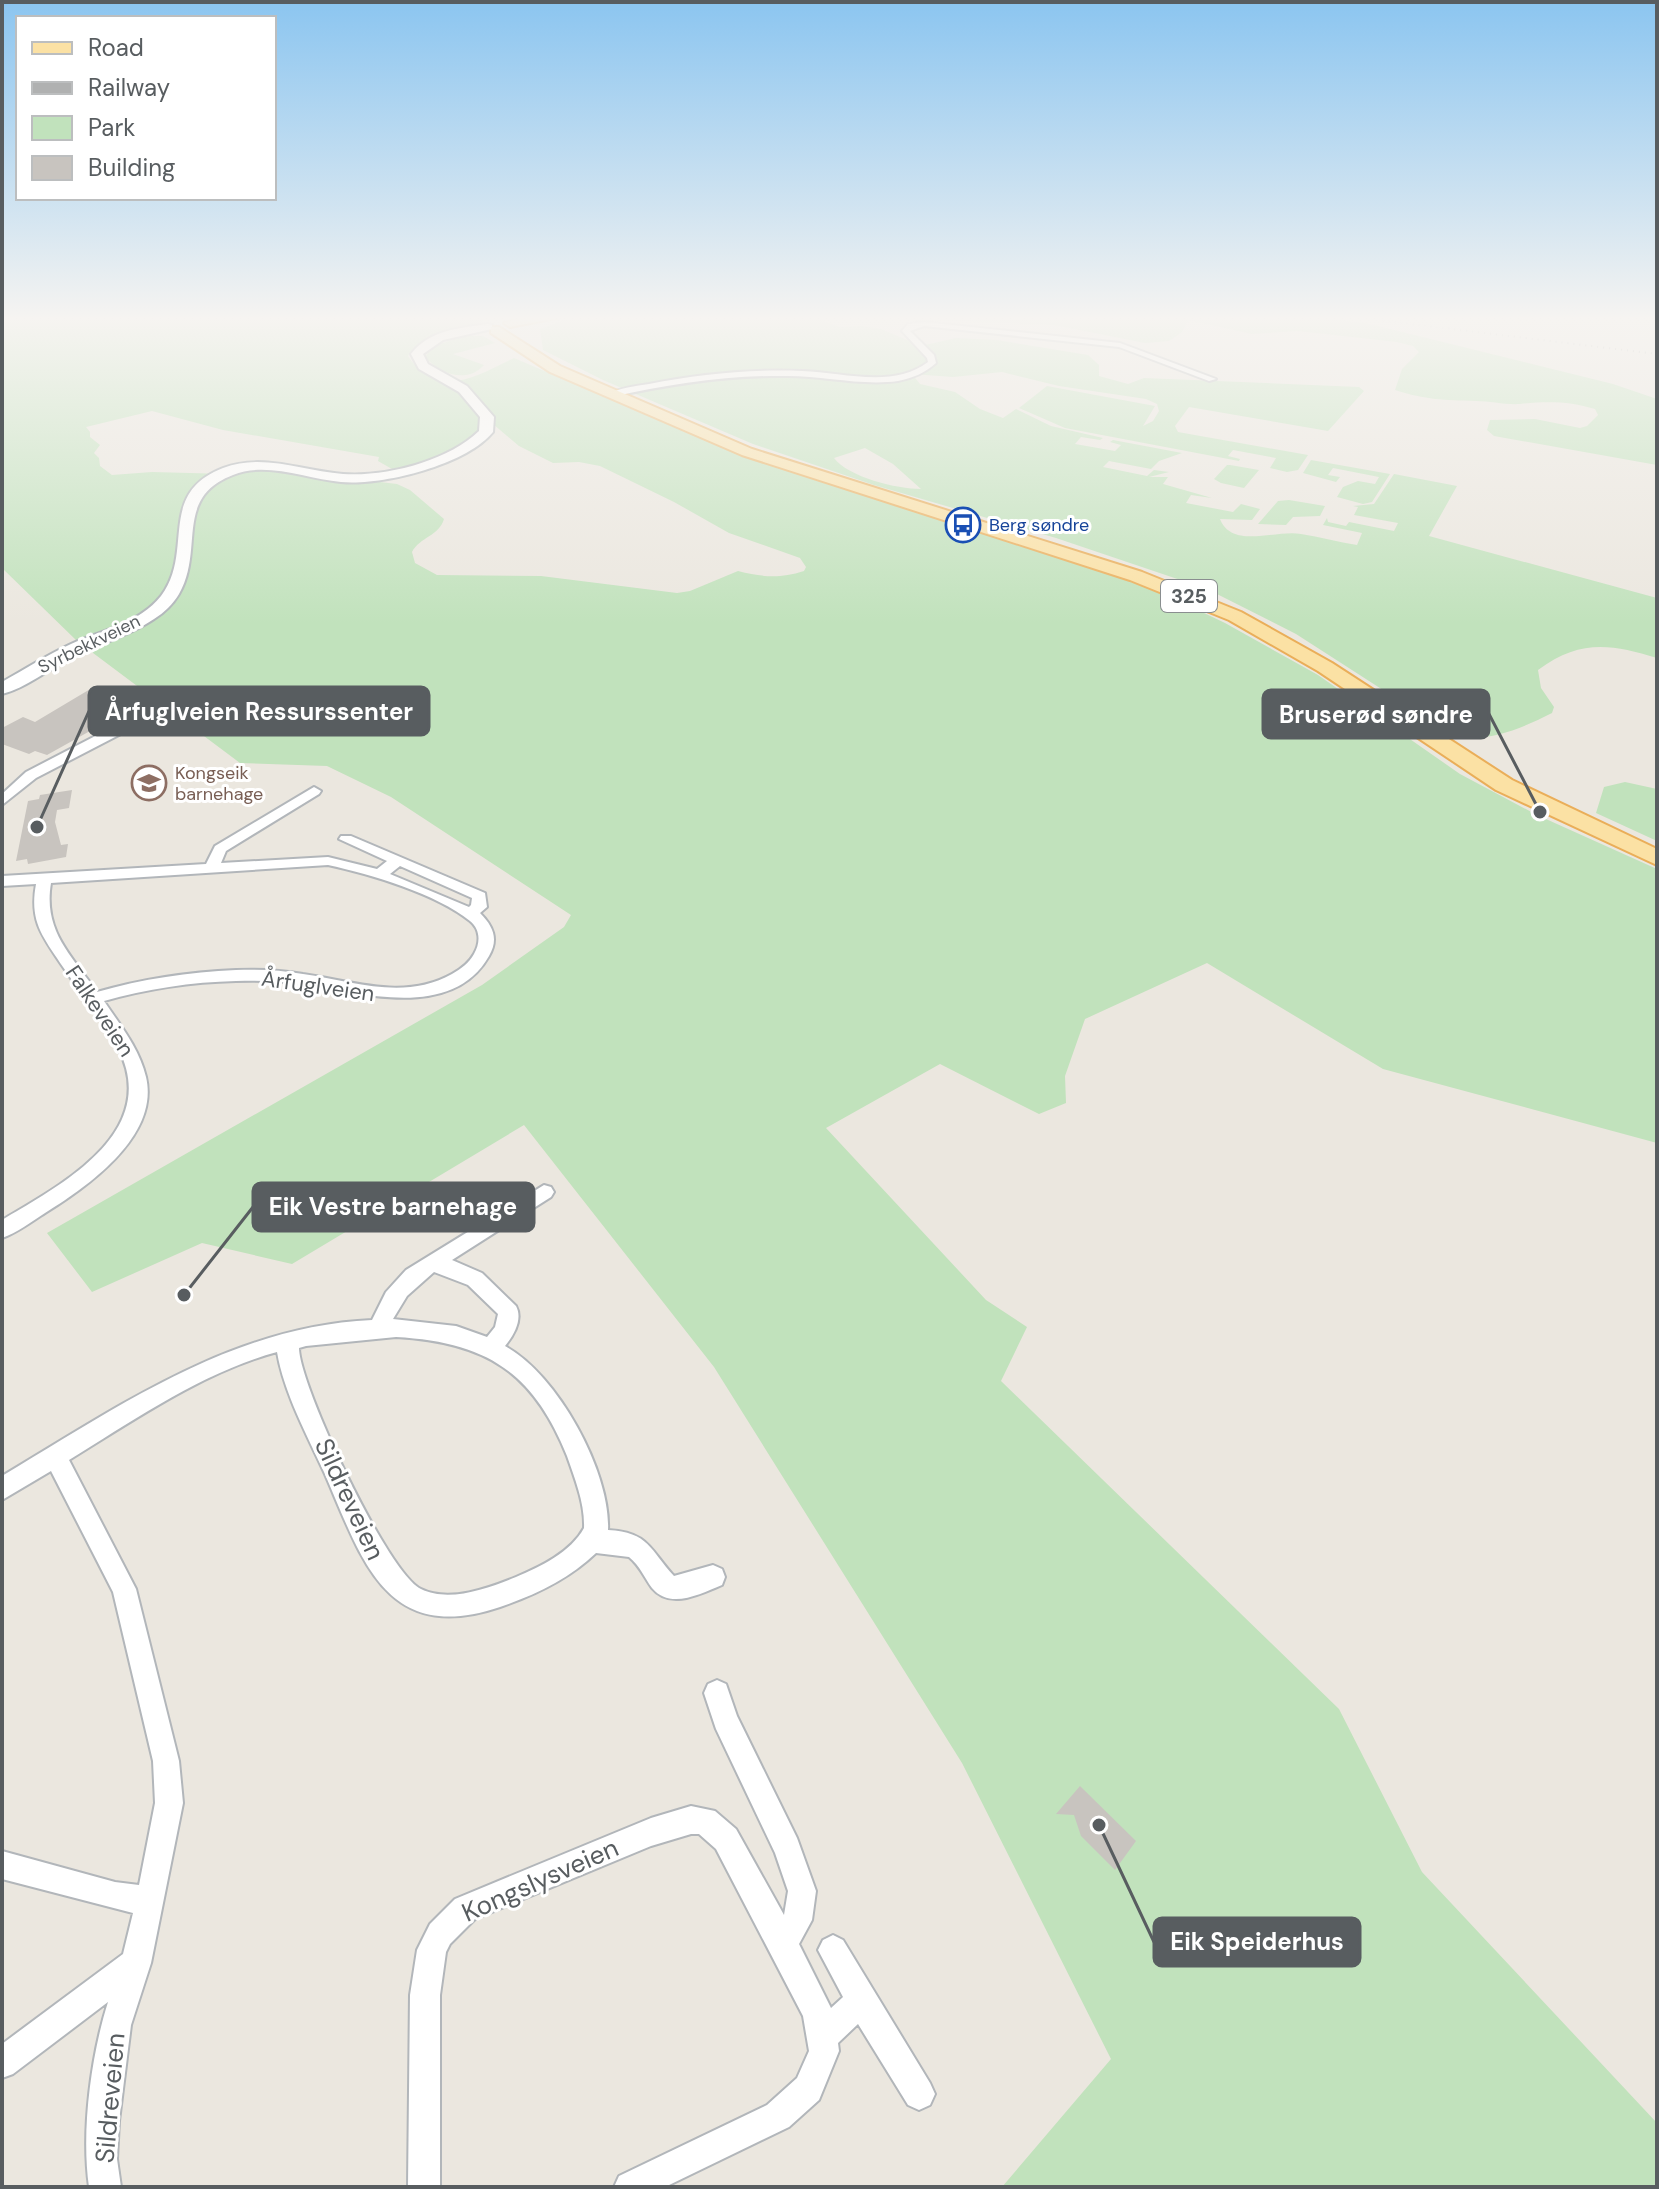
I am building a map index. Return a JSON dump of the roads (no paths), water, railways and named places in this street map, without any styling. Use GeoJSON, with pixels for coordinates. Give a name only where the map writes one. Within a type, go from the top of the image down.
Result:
{"type":"FeatureCollection","features":[{"type":"Feature","properties":{"kind":"main road","name":"Syrbekkveien"},"geometry":{"type":"LineString","coordinates":[[2,689],[65,654],[142,620],[162,605],[179,580],[185,563],[187,507],[202,487],[216,477],[236,469],[261,466],[341,478],[375,477],[435,460],[476,442],[486,432],[487,419]]}},
{"type":"Feature","properties":{"kind":"main road","name":"325"},"geometry":{"type":"LineString","coordinates":[[671,419],[747,452],[1088,560],[1206,603],[1259,628],[1314,660],[1504,785],[1657,858]]}},
{"type":"Feature","properties":{"kind":"street"},"geometry":{"type":"LineString","coordinates":[[2,801],[31,775],[137,720],[135,699]]}},
{"type":"Feature","properties":{"kind":"street"},"geometry":{"type":"LineString","coordinates":[[212,867],[220,849],[314,791]]}},
{"type":"Feature","properties":{"kind":"street","name":"Årfuglveien"},"geometry":{"type":"LineString","coordinates":[[93,999],[142,985],[277,976],[369,993],[413,994],[459,978],[479,961],[487,942],[485,927],[470,913],[479,907],[480,896],[346,839]]}},
{"type":"Feature","properties":{"kind":"street"},"geometry":{"type":"LineString","coordinates":[[2,881],[316,860],[358,867],[470,913]]}},
{"type":"Feature","properties":{"kind":"street"},"geometry":{"type":"LineString","coordinates":[[379,875],[398,860]]}},
{"type":"Feature","properties":{"kind":"street","name":"Falkeveien"},"geometry":{"type":"LineString","coordinates":[[2,1229],[87,1174],[118,1144],[134,1118],[140,1091],[138,1068],[45,928],[40,903],[44,878]]}},
{"type":"Feature","properties":{"kind":"street"},"geometry":{"type":"LineString","coordinates":[[380,1327],[385,1311],[404,1281],[544,1192]]}},
{"type":"Feature","properties":{"kind":"street"},"geometry":{"type":"LineString","coordinates":[[431,1263],[462,1269],[485,1285],[509,1312],[505,1331],[491,1348]]}},
{"type":"Feature","properties":{"kind":"street"},"geometry":{"type":"LineString","coordinates":[[2,1489],[216,1366],[288,1341],[380,1327],[410,1326],[446,1332],[491,1348],[523,1369],[542,1387],[563,1419],[575,1447],[595,1512],[597,1529],[590,1542]]}},
{"type":"Feature","properties":{"kind":"street","name":"Sildreveien"},"geometry":{"type":"LineString","coordinates":[[288,1341],[288,1355],[298,1386],[374,1552],[393,1582],[407,1595],[438,1606],[455,1606],[506,1592],[559,1568],[590,1542]]}},
{"type":"Feature","properties":{"kind":"street","name":"Sildreveien"},"geometry":{"type":"LineString","coordinates":[[56,1457],[124,1589],[166,1761],[169,1803],[136,1963],[116,2025],[103,2121],[101,2159],[105,2187]]}},
{"type":"Feature","properties":{"kind":"street"},"geometry":{"type":"LineString","coordinates":[[590,1542],[623,1541],[632,1545],[647,1557],[662,1583],[670,1588],[688,1586],[713,1577]]}},
{"type":"Feature","properties":{"kind":"street"},"geometry":{"type":"LineString","coordinates":[[717,1693],[725,1720],[787,1848],[802,1891],[798,1920],[783,1943]]}},
{"type":"Feature","properties":{"kind":"street","name":"Kongslysveien"},"geometry":{"type":"LineString","coordinates":[[424,2187],[425,1995],[432,1950],[440,1934],[465,1909],[651,1832],[691,1820],[705,1821],[726,1839],[818,2014],[823,2036]]}},
{"type":"Feature","properties":{"kind":"street"},"geometry":{"type":"LineString","coordinates":[[2,1865],[115,1896],[148,1901]]}},
{"type":"Feature","properties":{"kind":"street"},"geometry":{"type":"LineString","coordinates":[[833,1950],[919,2094]]}},
{"type":"Feature","properties":{"kind":"street"},"geometry":{"type":"LineString","coordinates":[[2,2063],[136,1963]]}},
{"type":"Feature","properties":{"kind":"street"},"geometry":{"type":"LineString","coordinates":[[630,2187],[778,2116],[808,2089],[824,2051],[823,2036],[861,2001]]}},
{"type":"Feature","properties":{"kind":"place","name":"Berg søndre"},"geometry":{"type":"Point","coordinates":[963,525]}},
{"type":"Feature","properties":{"kind":"place","name":"Kongseik barnehage"},"geometry":{"type":"Point","coordinates":[149,783]}},
{"type":"Feature","properties":{"kind":"place","name":"Bruserød søndre"},"geometry":{"type":"Point","coordinates":[1540,812]}},
{"type":"Feature","properties":{"kind":"place","name":"Årfuglveien Ressurssenter"},"geometry":{"type":"Point","coordinates":[37,827]}},
{"type":"Feature","properties":{"kind":"place","name":"Eik Vestre barnehage"},"geometry":{"type":"Point","coordinates":[184,1295]}},
{"type":"Feature","properties":{"kind":"place","name":"Eik Speiderhus"},"geometry":{"type":"Point","coordinates":[1099,1825]}}]}
